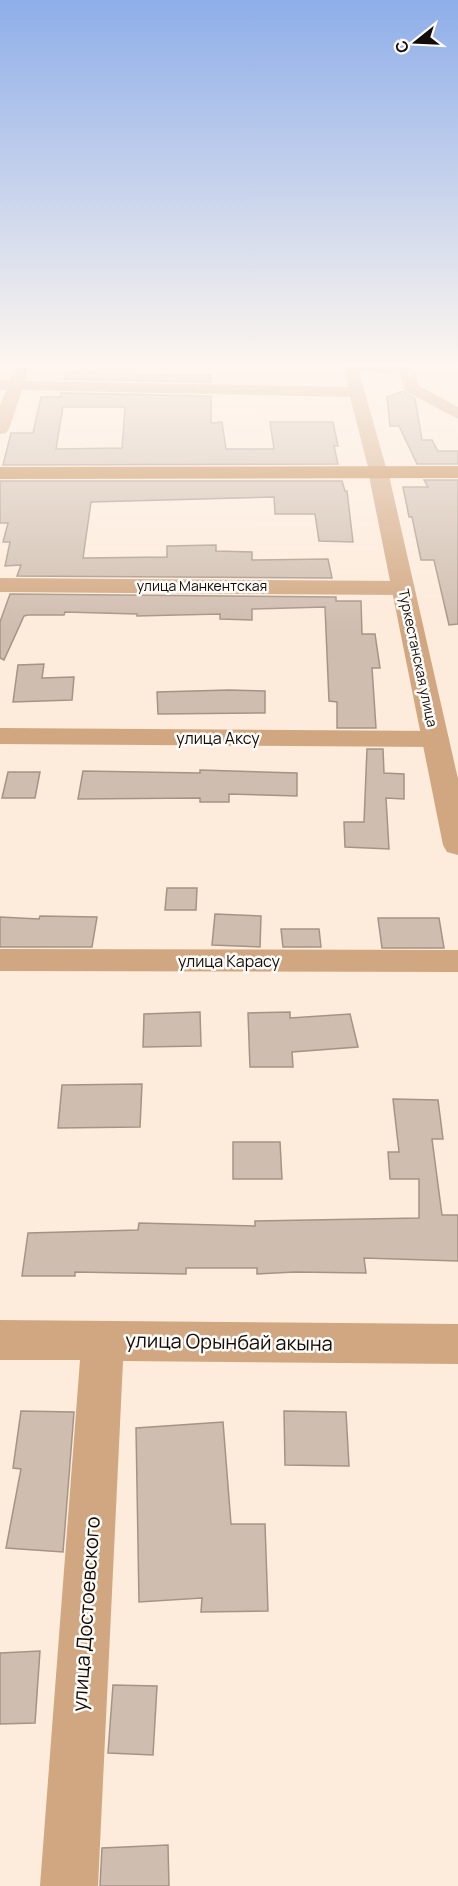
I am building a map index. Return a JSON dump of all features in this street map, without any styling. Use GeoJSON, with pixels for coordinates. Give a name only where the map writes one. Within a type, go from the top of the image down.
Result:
{"type":"FeatureCollection","features":[{"type":"Feature","properties":{"kind":"main road"},"geometry":{"type":"LineString","coordinates":[[0,473],[458,472]]}},
{"type":"Feature","properties":{"kind":"street"},"geometry":{"type":"LineString","coordinates":[[373,454],[378,471]]}},
{"type":"Feature","properties":{"kind":"street","name":"Туркестанская улица"},"geometry":{"type":"LineString","coordinates":[[378,471],[458,845]]}},
{"type":"Feature","properties":{"kind":"street","name":"улица Манкентская"},"geometry":{"type":"LineString","coordinates":[[0,585],[403,588]]}},
{"type":"Feature","properties":{"kind":"street","name":"улица Аксу"},"geometry":{"type":"LineString","coordinates":[[0,736],[436,739]]}},
{"type":"Feature","properties":{"kind":"street","name":"улица Карасу"},"geometry":{"type":"LineString","coordinates":[[0,960],[458,961]]}},
{"type":"Feature","properties":{"kind":"street","name":"улица Орынбай акына"},"geometry":{"type":"LineString","coordinates":[[0,1340],[458,1344]]}},
{"type":"Feature","properties":{"kind":"street","name":"улица Достоевского"},"geometry":{"type":"LineString","coordinates":[[69,1886],[103,1341]]}},
{"type":"Feature","properties":{"kind":"building"},"geometry":{"type":"Polygon","coordinates":[[[6,454],[336,454],[338,464],[3,465],[6,454]]]}},
{"type":"Feature","properties":{"kind":"building"},"geometry":{"type":"Polygon","coordinates":[[[412,454],[458,454],[458,464],[417,464],[412,454]]]}},
{"type":"Feature","properties":{"kind":"building"},"geometry":{"type":"Polygon","coordinates":[[[424,480],[458,480],[458,624],[449,625],[434,560],[421,560],[412,517],[409,517],[403,487],[428,487],[424,480]]]}},
{"type":"Feature","properties":{"kind":"building"},"geometry":{"type":"Polygon","coordinates":[[[0,481],[342,481],[347,491],[353,542],[319,541],[315,514],[275,514],[274,497],[91,502],[83,558],[167,557],[167,546],[216,545],[216,551],[252,552],[252,560],[328,559],[332,578],[17,576],[21,565],[5,566],[10,542],[3,542],[8,523],[0,523],[0,481]]]}},
{"type":"Feature","properties":{"kind":"building"},"geometry":{"type":"Polygon","coordinates":[[[10,594],[336,597],[336,601],[361,601],[362,634],[375,634],[380,668],[372,668],[376,728],[337,728],[337,702],[329,701],[325,607],[252,609],[252,620],[220,619],[220,614],[137,616],[137,614],[65,612],[64,615],[28,615],[24,616],[4,660],[0,658],[0,622],[10,594]]]}},
{"type":"Feature","properties":{"kind":"building"},"geometry":{"type":"Polygon","coordinates":[[[44,664],[42,678],[74,677],[72,700],[13,702],[18,665],[44,664]]]}},
{"type":"Feature","properties":{"kind":"building"},"geometry":{"type":"Polygon","coordinates":[[[265,691],[265,713],[158,714],[157,692],[265,691]]]}},
{"type":"Feature","properties":{"kind":"building"},"geometry":{"type":"Polygon","coordinates":[[[367,749],[383,749],[384,773],[404,774],[404,799],[386,798],[389,849],[345,847],[344,822],[364,822],[367,749]]]}},
{"type":"Feature","properties":{"kind":"building"},"geometry":{"type":"Polygon","coordinates":[[[200,770],[297,773],[297,796],[229,794],[229,802],[200,802],[200,798],[78,799],[83,771],[200,773],[200,770]]]}},
{"type":"Feature","properties":{"kind":"building"},"geometry":{"type":"Polygon","coordinates":[[[8,772],[40,772],[35,798],[2,798],[8,772]]]}},
{"type":"Feature","properties":{"kind":"building"},"geometry":{"type":"Polygon","coordinates":[[[167,888],[197,888],[196,910],[165,910],[167,888]]]}},
{"type":"Feature","properties":{"kind":"building"},"geometry":{"type":"Polygon","coordinates":[[[215,914],[261,916],[260,947],[212,945],[215,914]]]}},
{"type":"Feature","properties":{"kind":"building"},"geometry":{"type":"Polygon","coordinates":[[[40,916],[97,917],[92,947],[0,947],[0,917],[39,919],[40,916]]]}},
{"type":"Feature","properties":{"kind":"building"},"geometry":{"type":"Polygon","coordinates":[[[378,918],[439,918],[444,948],[382,948],[378,918]]]}},
{"type":"Feature","properties":{"kind":"building"},"geometry":{"type":"Polygon","coordinates":[[[281,929],[319,929],[321,947],[283,947],[281,929]]]}},
{"type":"Feature","properties":{"kind":"building"},"geometry":{"type":"Polygon","coordinates":[[[200,1012],[201,1046],[143,1047],[144,1014],[200,1012]]]}},
{"type":"Feature","properties":{"kind":"building"},"geometry":{"type":"Polygon","coordinates":[[[290,1012],[290,1018],[350,1014],[358,1047],[292,1052],[293,1067],[250,1067],[248,1013],[290,1012]]]}},
{"type":"Feature","properties":{"kind":"building"},"geometry":{"type":"Polygon","coordinates":[[[142,1084],[140,1127],[58,1128],[62,1085],[142,1084]]]}},
{"type":"Feature","properties":{"kind":"building"},"geometry":{"type":"Polygon","coordinates":[[[393,1099],[438,1100],[443,1139],[432,1139],[442,1215],[458,1215],[458,1261],[364,1258],[366,1273],[257,1274],[257,1268],[186,1268],[186,1274],[75,1272],[75,1276],[22,1276],[28,1233],[138,1230],[139,1223],[255,1226],[255,1221],[419,1218],[419,1179],[390,1179],[388,1152],[399,1152],[393,1099]]]}},
{"type":"Feature","properties":{"kind":"building"},"geometry":{"type":"Polygon","coordinates":[[[233,1142],[280,1142],[282,1179],[233,1179],[233,1142]]]}},
{"type":"Feature","properties":{"kind":"building"},"geometry":{"type":"Polygon","coordinates":[[[21,1411],[74,1412],[63,1552],[6,1548],[21,1469],[13,1468],[21,1411]]]}},
{"type":"Feature","properties":{"kind":"building"},"geometry":{"type":"Polygon","coordinates":[[[284,1411],[346,1412],[349,1466],[285,1465],[284,1411]]]}},
{"type":"Feature","properties":{"kind":"building"},"geometry":{"type":"Polygon","coordinates":[[[223,1422],[231,1524],[265,1524],[268,1611],[201,1612],[202,1598],[139,1602],[136,1428],[223,1422]]]}},
{"type":"Feature","properties":{"kind":"building"},"geometry":{"type":"Polygon","coordinates":[[[40,1651],[35,1723],[0,1724],[0,1653],[40,1651]]]}},
{"type":"Feature","properties":{"kind":"building"},"geometry":{"type":"Polygon","coordinates":[[[113,1685],[157,1686],[153,1755],[108,1753],[113,1685]]]}},
{"type":"Feature","properties":{"kind":"building"},"geometry":{"type":"Polygon","coordinates":[[[168,1845],[169,1886],[100,1886],[102,1848],[168,1845]]]}}]}
